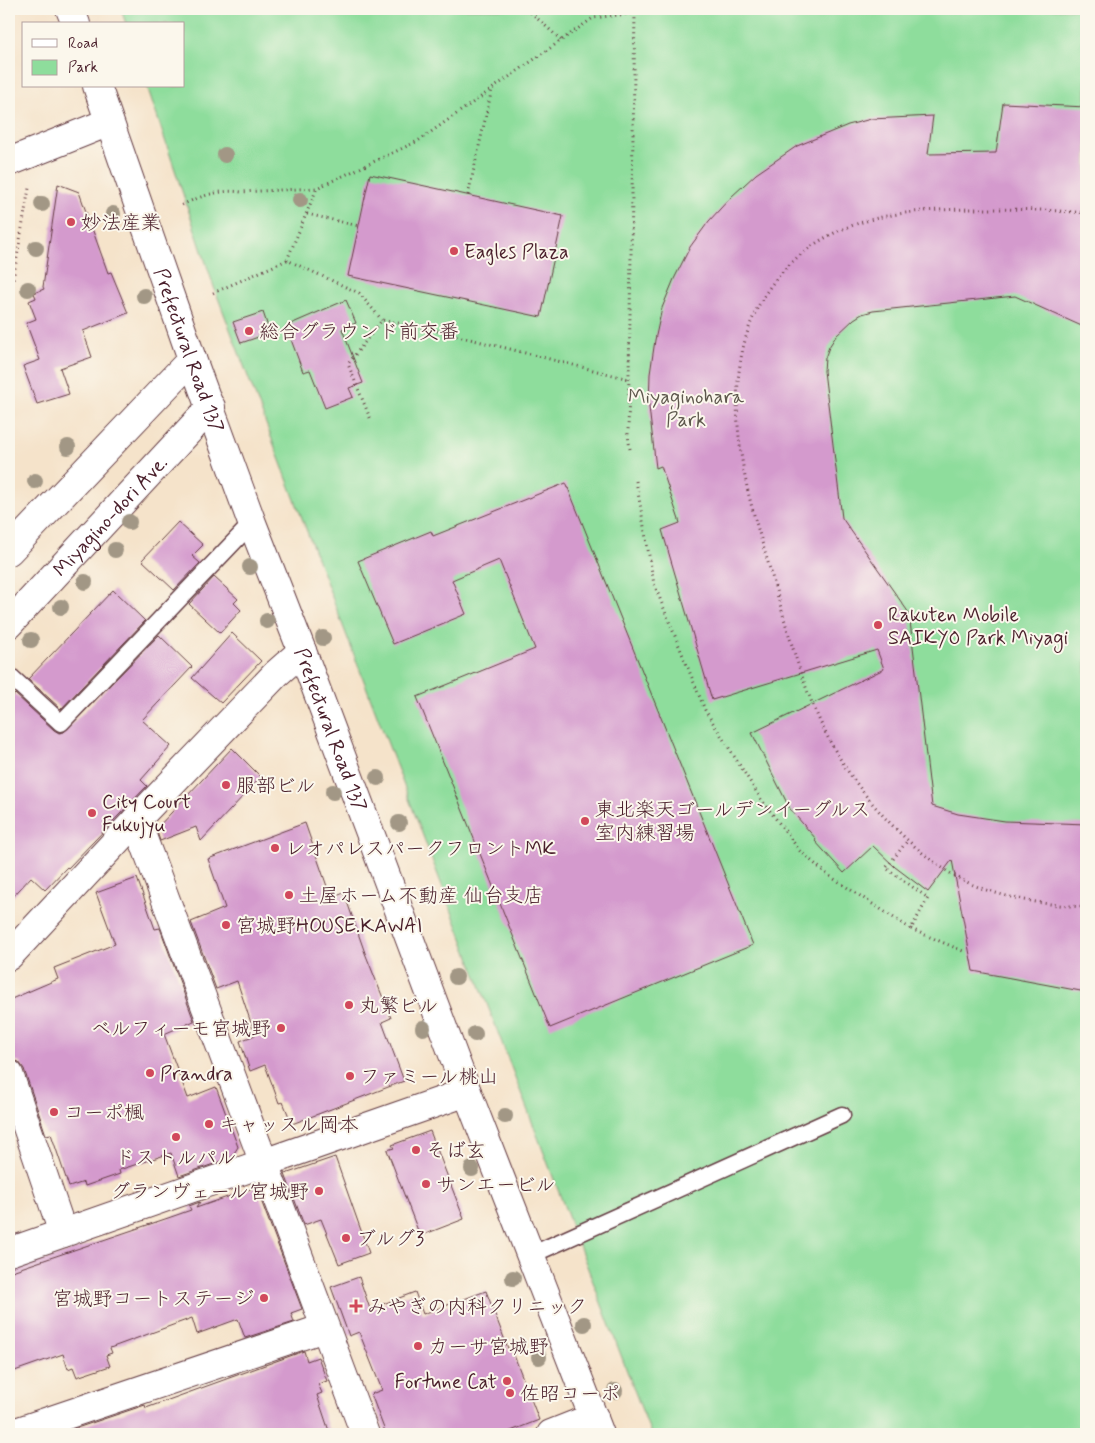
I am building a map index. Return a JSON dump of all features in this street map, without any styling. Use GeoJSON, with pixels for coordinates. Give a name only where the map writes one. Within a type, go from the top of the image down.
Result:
{"type":"FeatureCollection","features":[{"type":"Feature","properties":{"kind":"street"},"geometry":{"type":"LineString","coordinates":[[70,9],[75,22]]}},
{"type":"Feature","properties":{"kind":"street","name":"Prefectural Road 137"},"geometry":{"type":"LineString","coordinates":[[98,88],[192,359],[252,524],[302,651],[467,1092],[597,1426]]}},
{"type":"Feature","properties":{"kind":"street"},"geometry":{"type":"LineString","coordinates":[[9,162],[109,122]]}},
{"type":"Feature","properties":{"kind":"street"},"geometry":{"type":"LineString","coordinates":[[9,551],[192,359]]}},
{"type":"Feature","properties":{"kind":"street","name":"Miyagino-dori Ave."},"geometry":{"type":"LineString","coordinates":[[9,624],[211,407]]}},
{"type":"Feature","properties":{"kind":"street"},"geometry":{"type":"LineString","coordinates":[[9,956],[276,674],[302,651]]}},
{"type":"Feature","properties":{"kind":"street"},"geometry":{"type":"LineString","coordinates":[[136,820],[365,1434]]}},
{"type":"Feature","properties":{"kind":"street"},"geometry":{"type":"LineString","coordinates":[[9,1074],[63,1233]]}},
{"type":"Feature","properties":{"kind":"street"},"geometry":{"type":"LineString","coordinates":[[9,1252],[467,1092]]}},
{"type":"Feature","properties":{"kind":"street"},"geometry":{"type":"LineString","coordinates":[[10,1434],[324,1328]]}},
{"type":"Feature","properties":{"kind":"street"},"geometry":{"type":"LineString","coordinates":[[550,1434],[597,1426]]}},
{"type":"Feature","properties":{"kind":"lane"},"geometry":{"type":"LineString","coordinates":[[9,675],[61,723],[252,524]]}},
{"type":"Feature","properties":{"kind":"lane"},"geometry":{"type":"LineString","coordinates":[[531,1255],[842,1115]]}},
{"type":"Feature","properties":{"kind":"path"},"geometry":{"type":"LineString","coordinates":[[527,9],[561,40]]}},
{"type":"Feature","properties":{"kind":"path"},"geometry":{"type":"LineString","coordinates":[[182,205],[229,190],[241,192],[317,188],[418,141],[593,18],[672,9]]}},
{"type":"Feature","properties":{"kind":"path"},"geometry":{"type":"LineString","coordinates":[[630,450],[628,436],[636,13]]}},
{"type":"Feature","properties":{"kind":"path"},"geometry":{"type":"LineString","coordinates":[[468,195],[492,88]]}},
{"type":"Feature","properties":{"kind":"path"},"geometry":{"type":"LineString","coordinates":[[9,303],[29,188]]}},
{"type":"Feature","properties":{"kind":"path"},"geometry":{"type":"LineString","coordinates":[[213,293],[287,260],[317,188]]}},
{"type":"Feature","properties":{"kind":"path"},"geometry":{"type":"LineString","coordinates":[[1086,213],[1039,209],[936,209],[889,216],[844,228],[826,237],[804,252],[785,268],[766,292],[755,309],[747,331],[737,385],[746,483],[799,672],[839,757],[866,795],[908,840],[957,878],[1004,894],[1045,904],[1086,906]]}},
{"type":"Feature","properties":{"kind":"path"},"geometry":{"type":"LineString","coordinates":[[307,214],[359,226]]}},
{"type":"Feature","properties":{"kind":"path"},"geometry":{"type":"LineString","coordinates":[[287,260],[359,293],[382,320],[434,330],[629,379]]}},
{"type":"Feature","properties":{"kind":"path"},"geometry":{"type":"LineString","coordinates":[[370,418],[348,364],[382,320]]}},
{"type":"Feature","properties":{"kind":"path"},"geometry":{"type":"LineString","coordinates":[[636,481],[654,584],[705,710],[761,798],[800,850],[828,875],[911,930],[964,951]]}},
{"type":"Feature","properties":{"kind":"path"},"geometry":{"type":"LineString","coordinates":[[908,840],[886,868],[928,898],[911,930]]}},
{"type":"Feature","properties":{"kind":"green space","name":"Miyaginohara Park"},"geometry":{"type":"Polygon","coordinates":[[[121,9],[1086,9],[1086,1434],[651,1434],[215,290],[148,88],[185,88],[185,22],[125,22],[121,9]]]}},
{"type":"Feature","properties":{"kind":"building"},"geometry":{"type":"Polygon","coordinates":[[[1003,103],[1086,107],[1086,328],[1015,296],[873,311],[862,314],[854,319],[836,336],[825,358],[824,371],[842,518],[909,613],[932,806],[958,814],[1005,821],[1086,824],[1086,992],[973,971],[952,860],[928,892],[895,867],[873,846],[844,873],[815,841],[816,839],[790,809],[752,733],[884,669],[877,650],[712,700],[662,530],[680,523],[661,466],[656,468],[649,407],[650,374],[655,340],[662,308],[674,279],[690,247],[709,221],[756,174],[797,146],[848,125],[871,119],[933,116],[928,154],[996,153],[1003,103]]]}},
{"type":"Feature","properties":{"kind":"building","name":"Eagles Plaza"},"geometry":{"type":"Polygon","coordinates":[[[370,174],[563,216],[541,317],[348,276],[370,174]]]}},
{"type":"Feature","properties":{"kind":"building"},"geometry":{"type":"Polygon","coordinates":[[[58,184],[79,192],[108,273],[111,272],[128,313],[83,331],[92,357],[60,368],[69,394],[37,404],[23,366],[40,360],[26,323],[36,319],[29,301],[36,298],[34,293],[44,289],[58,184]]]}},
{"type":"Feature","properties":{"kind":"building"},"geometry":{"type":"Polygon","coordinates":[[[346,300],[356,323],[342,329],[363,383],[349,388],[353,397],[325,408],[310,370],[303,372],[286,326],[346,300]]]}},
{"type":"Feature","properties":{"kind":"building"},"geometry":{"type":"Polygon","coordinates":[[[263,312],[270,333],[241,343],[233,322],[263,312]]]}},
{"type":"Feature","properties":{"kind":"building","name":"東北楽天ゴールデンイーグルス 室内練習場"},"geometry":{"type":"Polygon","coordinates":[[[566,483],[753,945],[550,1028],[417,697],[535,649],[499,560],[452,580],[466,614],[393,644],[358,561],[431,531],[433,536],[566,483]]]}},
{"type":"Feature","properties":{"kind":"building"},"geometry":{"type":"Polygon","coordinates":[[[178,522],[203,545],[192,556],[200,563],[174,590],[142,560],[178,522]]]}},
{"type":"Feature","properties":{"kind":"building"},"geometry":{"type":"Polygon","coordinates":[[[214,577],[238,599],[234,603],[241,610],[220,633],[189,604],[214,577]]]}},
{"type":"Feature","properties":{"kind":"building"},"geometry":{"type":"Polygon","coordinates":[[[113,590],[145,621],[61,709],[28,679],[113,590]]]}},
{"type":"Feature","properties":{"kind":"building"},"geometry":{"type":"Polygon","coordinates":[[[232,633],[261,661],[221,703],[192,678],[232,633]]]}},
{"type":"Feature","properties":{"kind":"building"},"geometry":{"type":"Polygon","coordinates":[[[159,635],[192,667],[142,720],[171,746],[141,780],[147,786],[68,868],[45,890],[31,877],[9,901],[9,700],[15,694],[54,730],[59,733],[64,732],[159,635]]]}},
{"type":"Feature","properties":{"kind":"building","name":"服部ビル"},"geometry":{"type":"Polygon","coordinates":[[[232,748],[261,777],[201,841],[196,827],[160,841],[156,829],[232,748]]]}},
{"type":"Feature","properties":{"kind":"building"},"geometry":{"type":"Polygon","coordinates":[[[305,823],[331,898],[344,893],[391,1018],[382,1022],[404,1081],[292,1124],[283,1102],[279,1103],[265,1065],[250,1071],[240,1041],[255,1035],[237,981],[216,989],[191,922],[225,908],[208,859],[305,823]]]}},
{"type":"Feature","properties":{"kind":"building"},"geometry":{"type":"Polygon","coordinates":[[[137,878],[155,929],[160,928],[194,1021],[164,1034],[188,1098],[216,1087],[238,1147],[231,1158],[179,1176],[171,1153],[119,1170],[120,1174],[85,1186],[84,1182],[69,1187],[51,1134],[46,1135],[24,1069],[19,1062],[9,1059],[9,1000],[58,979],[54,968],[115,944],[96,893],[137,878]]]}},
{"type":"Feature","properties":{"kind":"building","name":"サンエービル"},"geometry":{"type":"Polygon","coordinates":[[[430,1131],[464,1219],[420,1236],[387,1150],[394,1148],[392,1145],[430,1131]]]}},
{"type":"Feature","properties":{"kind":"building","name":"グランヴェール宮城野"},"geometry":{"type":"Polygon","coordinates":[[[335,1157],[369,1253],[339,1264],[321,1219],[304,1225],[285,1174],[335,1157]]]}},
{"type":"Feature","properties":{"kind":"building"},"geometry":{"type":"Polygon","coordinates":[[[256,1187],[302,1309],[291,1313],[294,1322],[245,1338],[238,1319],[197,1334],[192,1318],[110,1348],[112,1353],[106,1355],[110,1366],[77,1377],[73,1367],[68,1369],[63,1354],[9,1373],[9,1272],[191,1210],[189,1206],[200,1202],[196,1208],[256,1187]]]}},
{"type":"Feature","properties":{"kind":"building"},"geometry":{"type":"Polygon","coordinates":[[[359,1277],[370,1309],[415,1292],[423,1314],[486,1291],[509,1351],[512,1350],[539,1420],[503,1434],[386,1434],[371,1394],[382,1390],[359,1332],[349,1336],[331,1287],[359,1277]]]}},
{"type":"Feature","properties":{"kind":"building"},"geometry":{"type":"Polygon","coordinates":[[[304,1351],[307,1361],[318,1357],[327,1381],[318,1384],[322,1393],[317,1395],[330,1434],[68,1434],[68,1431],[145,1405],[146,1408],[304,1351]]]}},
{"type":"Feature","properties":{"kind":"place","name":"妙法産業"},"geometry":{"type":"Point","coordinates":[71,222]}},
{"type":"Feature","properties":{"kind":"place","name":"Eagles Plaza"},"geometry":{"type":"Point","coordinates":[454,251]}},
{"type":"Feature","properties":{"kind":"place","name":"総合グラウンド前交番"},"geometry":{"type":"Point","coordinates":[249,331]}},
{"type":"Feature","properties":{"kind":"place","name":"Rakuten Mobile SAIKYO Park Miyagi"},"geometry":{"type":"Point","coordinates":[878,625]}},
{"type":"Feature","properties":{"kind":"place","name":"服部ビル"},"geometry":{"type":"Point","coordinates":[226,785]}},
{"type":"Feature","properties":{"kind":"place","name":"City Court Fukujyu"},"geometry":{"type":"Point","coordinates":[92,813]}},
{"type":"Feature","properties":{"kind":"place","name":"東北楽天ゴールデンイーグルス 室内練習場"},"geometry":{"type":"Point","coordinates":[585,821]}},
{"type":"Feature","properties":{"kind":"place","name":"レオパレスパークフロントMK"},"geometry":{"type":"Point","coordinates":[275,848]}},
{"type":"Feature","properties":{"kind":"place","name":"土屋ホーム不動産 仙台支店"},"geometry":{"type":"Point","coordinates":[289,895]}},
{"type":"Feature","properties":{"kind":"place","name":"宮城野HOUSE.KAWAI"},"geometry":{"type":"Point","coordinates":[226,925]}},
{"type":"Feature","properties":{"kind":"place","name":"丸繁ビル"},"geometry":{"type":"Point","coordinates":[349,1005]}},
{"type":"Feature","properties":{"kind":"place","name":"ベルフィーモ宮城野"},"geometry":{"type":"Point","coordinates":[281,1028]}},
{"type":"Feature","properties":{"kind":"place","name":"Prandra"},"geometry":{"type":"Point","coordinates":[150,1073]}},
{"type":"Feature","properties":{"kind":"place","name":"ファミール桃山"},"geometry":{"type":"Point","coordinates":[350,1076]}},
{"type":"Feature","properties":{"kind":"place","name":"コーポ楓"},"geometry":{"type":"Point","coordinates":[54,1112]}},
{"type":"Feature","properties":{"kind":"place","name":"キャッスル岡本"},"geometry":{"type":"Point","coordinates":[209,1124]}},
{"type":"Feature","properties":{"kind":"place","name":"ドストルパル"},"geometry":{"type":"Point","coordinates":[176,1137]}},
{"type":"Feature","properties":{"kind":"place","name":"そば玄"},"geometry":{"type":"Point","coordinates":[416,1150]}},
{"type":"Feature","properties":{"kind":"place","name":"サンエービル"},"geometry":{"type":"Point","coordinates":[426,1184]}},
{"type":"Feature","properties":{"kind":"place","name":"グランヴェール宮城野"},"geometry":{"type":"Point","coordinates":[319,1191]}},
{"type":"Feature","properties":{"kind":"place","name":"ブルグ3"},"geometry":{"type":"Point","coordinates":[346,1238]}},
{"type":"Feature","properties":{"kind":"place","name":"宮城野コートステージ"},"geometry":{"type":"Point","coordinates":[264,1298]}},
{"type":"Feature","properties":{"kind":"place","name":"みやぎの内科クリニック"},"geometry":{"type":"Point","coordinates":[356,1306]}},
{"type":"Feature","properties":{"kind":"place","name":"カーサ宮城野"},"geometry":{"type":"Point","coordinates":[418,1346]}},
{"type":"Feature","properties":{"kind":"place","name":"Fortune Cat"},"geometry":{"type":"Point","coordinates":[507,1381]}},
{"type":"Feature","properties":{"kind":"place","name":"佐昭コーポ"},"geometry":{"type":"Point","coordinates":[510,1393]}}]}
